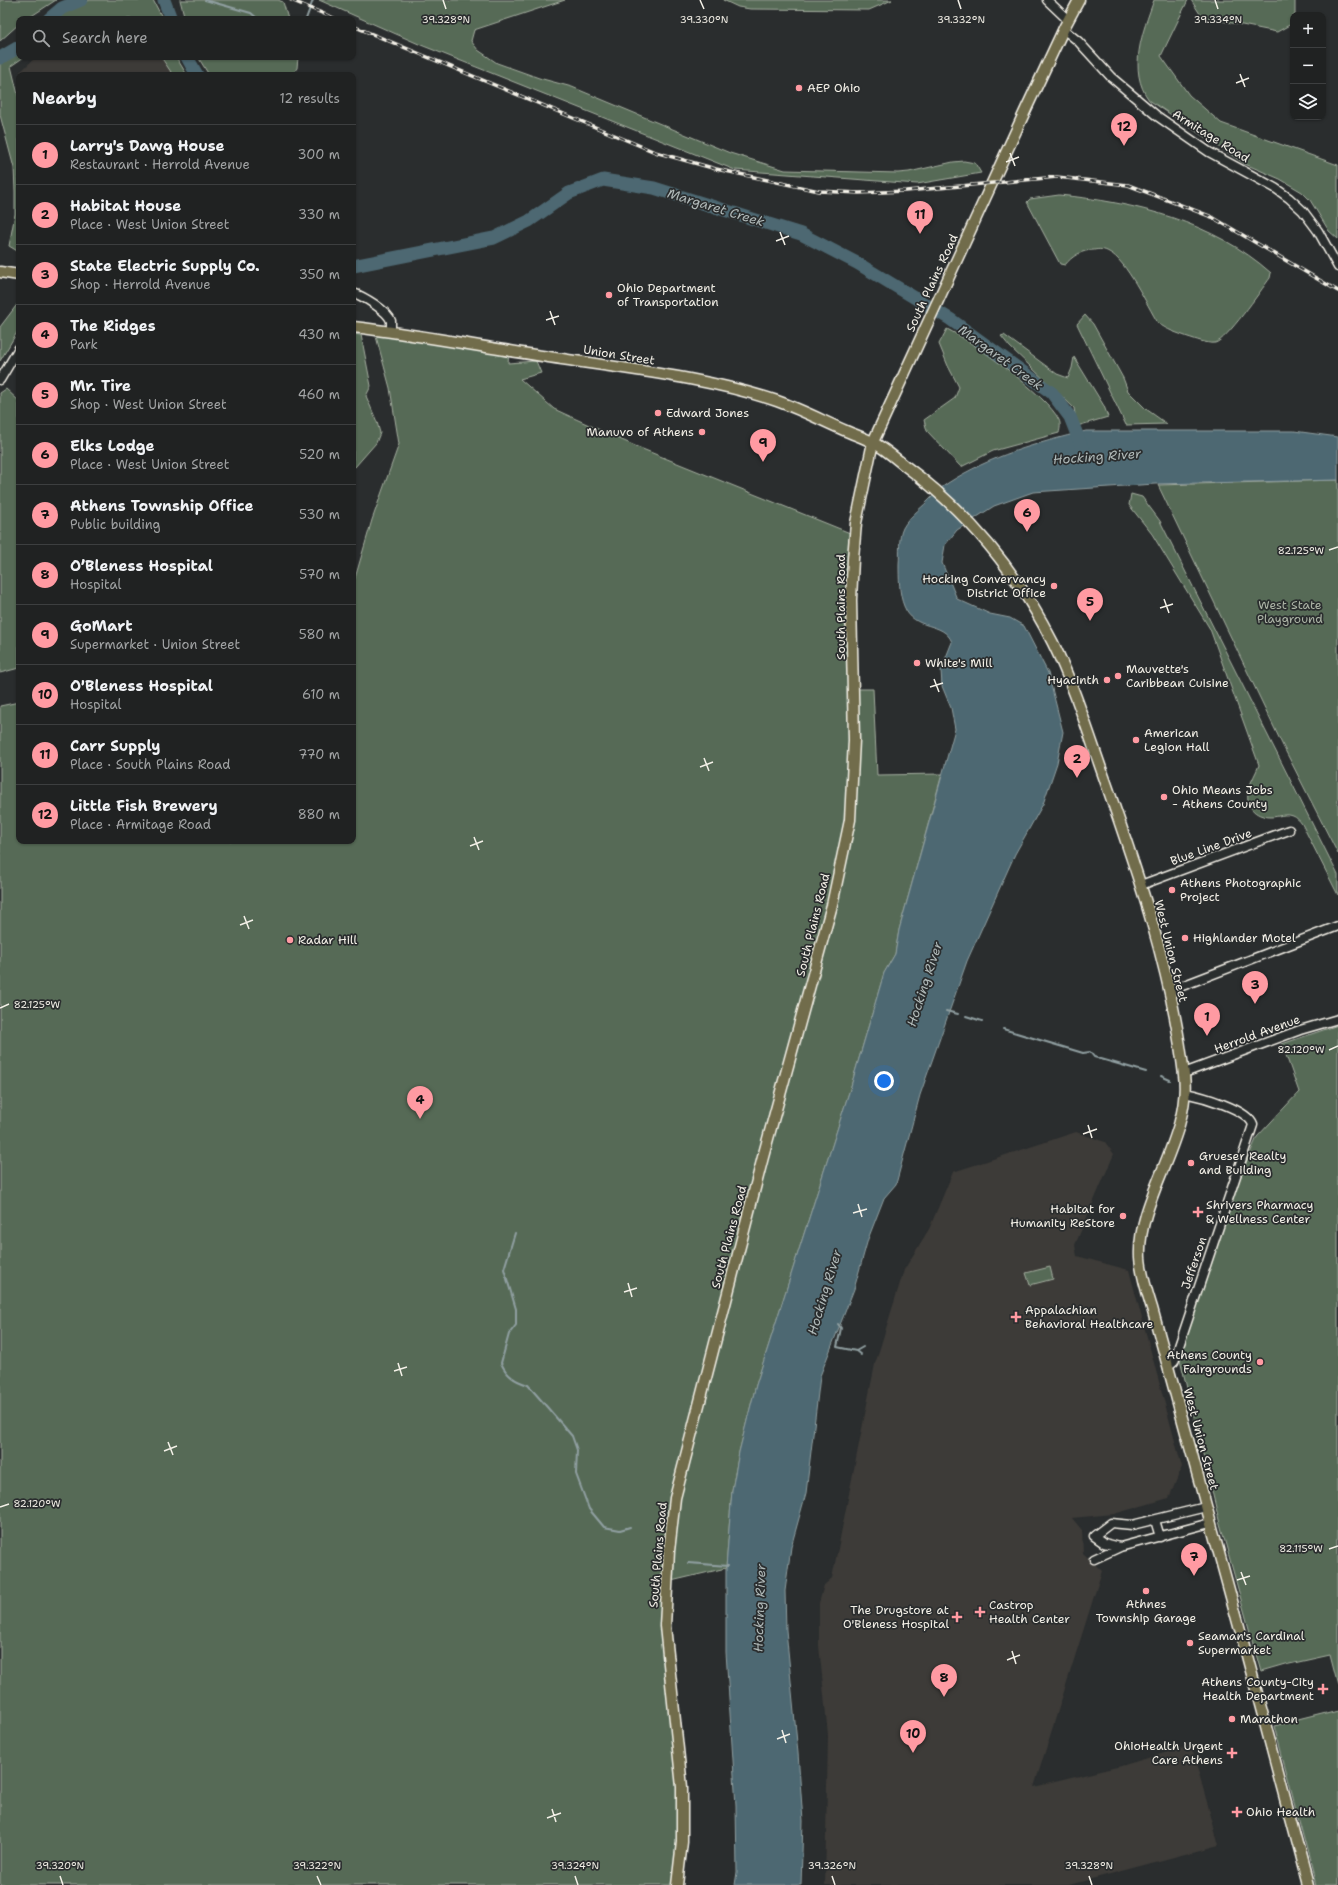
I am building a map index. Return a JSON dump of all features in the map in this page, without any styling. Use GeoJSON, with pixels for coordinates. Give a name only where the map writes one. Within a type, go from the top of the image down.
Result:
{"type":"FeatureCollection","features":[{"type":"Feature","properties":{"kind":"main road","name":"South Plains Road"},"geometry":{"type":"LineString","coordinates":[[677,1885],[682,1842],[682,1787],[665,1626],[669,1551],[675,1498],[763,1157],[828,920],[846,843],[853,796],[854,740],[851,600],[853,559],[856,523],[873,442],[1063,29],[1079,0]]}},
{"type":"Feature","properties":{"kind":"main road"},"geometry":{"type":"LineString","coordinates":[[0,272],[16,275]]}},
{"type":"Feature","properties":{"kind":"main road","name":"Union Street"},"geometry":{"type":"LineString","coordinates":[[356,327],[390,331],[432,340],[608,366],[716,385],[778,401],[873,442]]}},
{"type":"Feature","properties":{"kind":"main road","name":"West Union Street"},"geometry":{"type":"LineString","coordinates":[[873,442],[913,471],[949,502],[983,537],[1010,571],[1032,604],[1061,660],[1079,705],[1141,884],[1156,936],[1169,991],[1184,1073],[1185,1092],[1178,1128],[1144,1226],[1140,1256],[1152,1308],[1210,1524],[1248,1657],[1308,1885]]}},
{"type":"Feature","properties":{"kind":"street"},"geometry":{"type":"LineString","coordinates":[[1047,0],[1068,20]]}},
{"type":"Feature","properties":{"kind":"street","name":"Armitage Road"},"geometry":{"type":"LineString","coordinates":[[1063,29],[1078,41],[1111,77],[1157,116],[1209,152],[1275,188],[1289,198],[1303,211],[1318,231],[1338,267]]}},
{"type":"Feature","properties":{"kind":"street"},"geometry":{"type":"LineString","coordinates":[[356,294],[360,295],[385,313],[391,321],[390,331]]}},
{"type":"Feature","properties":{"kind":"street"},"geometry":{"type":"LineString","coordinates":[[0,380],[16,353]]}},
{"type":"Feature","properties":{"kind":"street","name":"Blue Line Drive"},"geometry":{"type":"LineString","coordinates":[[1141,884],[1289,830]]}},
{"type":"Feature","properties":{"kind":"street"},"geometry":{"type":"LineString","coordinates":[[1169,991],[1338,926]]}},
{"type":"Feature","properties":{"kind":"street","name":"Herrold Avenue"},"geometry":{"type":"LineString","coordinates":[[1184,1073],[1287,1035],[1338,1019]]}},
{"type":"Feature","properties":{"kind":"street","name":"Jefferson"},"geometry":{"type":"LineString","coordinates":[[1168,1366],[1174,1361],[1253,1125],[1248,1117],[1221,1104],[1185,1092]]}},
{"type":"Feature","properties":{"kind":"street"},"geometry":{"type":"LineString","coordinates":[[1120,1547],[1104,1543],[1094,1536],[1111,1523],[1132,1525],[1206,1507]]}},
{"type":"Feature","properties":{"kind":"street"},"geometry":{"type":"LineString","coordinates":[[1155,1520],[1160,1537]]}},
{"type":"Feature","properties":{"kind":"street"},"geometry":{"type":"LineString","coordinates":[[1094,1559],[1120,1547],[1210,1524]]}},
{"type":"Feature","properties":{"kind":"shaded area"},"geometry":{"type":"Polygon","coordinates":[[[33,60],[163,60],[171,72],[20,72],[33,60]]]}},
{"type":"Feature","properties":{"kind":"shaded area"},"geometry":{"type":"Polygon","coordinates":[[[1076,1132],[1105,1142],[1114,1154],[1075,1245],[1077,1256],[1129,1270],[1182,1467],[1169,1498],[1114,1514],[1072,1518],[1082,1530],[1083,1553],[1102,1571],[1034,1787],[1121,1766],[1191,1745],[1219,1845],[1069,1885],[825,1885],[828,1735],[819,1646],[819,1603],[824,1585],[832,1578],[875,1364],[904,1270],[929,1229],[953,1172],[1076,1132]]]}},
{"type":"Feature","properties":{"kind":"green space"},"geometry":{"type":"Polygon","coordinates":[[[0,0],[56,0],[32,16],[16,16],[16,27],[0,41],[0,0]]]}},
{"type":"Feature","properties":{"kind":"green space"},"geometry":{"type":"Polygon","coordinates":[[[90,0],[153,0],[161,16],[53,16],[90,0]]]}},
{"type":"Feature","properties":{"kind":"green space"},"geometry":{"type":"Polygon","coordinates":[[[180,0],[278,0],[283,2],[287,16],[184,16],[180,0]]]}},
{"type":"Feature","properties":{"kind":"green space"},"geometry":{"type":"Polygon","coordinates":[[[319,0],[565,0],[474,30],[471,41],[478,50],[497,63],[539,78],[572,87],[730,153],[785,170],[898,173],[964,161],[975,163],[981,173],[917,184],[735,170],[421,45],[319,0]]]}},
{"type":"Feature","properties":{"kind":"green space"},"geometry":{"type":"Polygon","coordinates":[[[723,0],[892,0],[869,10],[750,9],[738,7],[723,0]]]}},
{"type":"Feature","properties":{"kind":"green space"},"geometry":{"type":"Polygon","coordinates":[[[1154,0],[1188,0],[1161,56],[1189,95],[1221,123],[1338,165],[1338,239],[1329,231],[1310,200],[1302,192],[1280,179],[1245,164],[1149,100],[1142,88],[1138,63],[1139,50],[1145,24],[1154,0]]]}},
{"type":"Feature","properties":{"kind":"green space"},"geometry":{"type":"Polygon","coordinates":[[[1191,0],[1295,0],[1295,12],[1290,12],[1290,25],[1277,32],[1202,17],[1191,0]]]}},
{"type":"Feature","properties":{"kind":"green space"},"geometry":{"type":"Polygon","coordinates":[[[16,50],[16,60],[20,60],[11,66],[16,87],[16,250],[9,246],[15,214],[14,168],[0,115],[0,60],[7,58],[16,50]]]}},
{"type":"Feature","properties":{"kind":"green space"},"geometry":{"type":"Polygon","coordinates":[[[163,60],[178,60],[185,72],[171,72],[163,60]]]}},
{"type":"Feature","properties":{"kind":"green space"},"geometry":{"type":"Polygon","coordinates":[[[200,60],[298,60],[297,68],[294,72],[207,72],[200,60]]]}},
{"type":"Feature","properties":{"kind":"green space"},"geometry":{"type":"Polygon","coordinates":[[[1059,195],[1087,198],[1144,209],[1199,228],[1224,240],[1249,255],[1271,273],[1270,278],[1235,325],[1227,334],[1215,343],[1208,343],[1176,333],[1158,323],[1129,273],[1116,257],[1109,252],[1100,249],[1085,251],[1074,256],[1065,265],[1060,264],[1027,202],[1030,199],[1059,195]]]}},
{"type":"Feature","properties":{"kind":"green space"},"geometry":{"type":"Polygon","coordinates":[[[16,306],[16,334],[0,361],[0,327],[16,306]]]}},
{"type":"Feature","properties":{"kind":"green space"},"geometry":{"type":"Polygon","coordinates":[[[1085,315],[1093,324],[1123,378],[1128,391],[1146,409],[1167,424],[1126,425],[1077,324],[1085,315]]]}},
{"type":"Feature","properties":{"kind":"green space"},"geometry":{"type":"Polygon","coordinates":[[[374,329],[509,351],[508,363],[536,361],[541,373],[520,379],[554,409],[635,446],[855,535],[855,689],[873,689],[877,775],[942,774],[899,930],[895,954],[884,973],[851,1086],[756,1385],[739,1452],[732,1490],[726,1568],[667,1582],[678,1739],[677,1885],[0,1885],[0,706],[16,703],[16,844],[356,844],[356,575],[372,520],[399,444],[390,388],[374,329]]]}},
{"type":"Feature","properties":{"kind":"green space"},"geometry":{"type":"Polygon","coordinates":[[[947,329],[959,335],[991,357],[1040,397],[1059,420],[1059,433],[993,451],[961,467],[927,431],[924,420],[955,398],[959,387],[939,344],[947,329]]]}},
{"type":"Feature","properties":{"kind":"green space"},"geometry":{"type":"Polygon","coordinates":[[[356,334],[361,335],[371,386],[366,396],[380,433],[376,443],[356,466],[356,334]]]}},
{"type":"Feature","properties":{"kind":"green space"},"geometry":{"type":"Polygon","coordinates":[[[1004,335],[1057,374],[1068,378],[1074,357],[1104,406],[1108,417],[1077,426],[1074,408],[1010,347],[1001,336],[1004,335]]]}},
{"type":"Feature","properties":{"kind":"green space"},"geometry":{"type":"Polygon","coordinates":[[[6,389],[16,398],[16,669],[0,673],[0,393],[6,389]]]}},
{"type":"Feature","properties":{"kind":"green space","name":"West State Playground"},"geometry":{"type":"Polygon","coordinates":[[[1338,480],[1338,854],[1283,746],[1158,485],[1338,480]]]}},
{"type":"Feature","properties":{"kind":"green space"},"geometry":{"type":"Polygon","coordinates":[[[1131,494],[1142,497],[1160,521],[1338,875],[1338,895],[1299,820],[1290,815],[1271,817],[1260,815],[1249,805],[1249,788],[1259,765],[1210,629],[1152,534],[1129,505],[1131,494]]]}},
{"type":"Feature","properties":{"kind":"green space","name":"Athens County Fairgrounds"},"geometry":{"type":"Polygon","coordinates":[[[1338,1025],[1338,1686],[1330,1655],[1261,1672],[1219,1520],[1179,1355],[1240,1177],[1257,1137],[1299,1092],[1282,1044],[1338,1025]]]}},
{"type":"Feature","properties":{"kind":"green space"},"geometry":{"type":"Polygon","coordinates":[[[1050,1267],[1053,1279],[1030,1285],[1026,1273],[1050,1267]]]}},
{"type":"Feature","properties":{"kind":"green space"},"geometry":{"type":"Polygon","coordinates":[[[1338,1710],[1338,1885],[1316,1885],[1274,1726],[1338,1710]]]}},
{"type":"Feature","properties":{"kind":"water","name":"Hocking River"},"geometry":{"type":"Polygon","coordinates":[[[1086,431],[1294,431],[1338,437],[1338,480],[1155,484],[1033,492],[994,506],[957,530],[945,545],[942,563],[957,599],[990,614],[1010,618],[1024,626],[1048,673],[1063,732],[1057,763],[1043,804],[1015,854],[967,961],[920,1095],[896,1184],[884,1198],[868,1239],[854,1289],[820,1376],[806,1493],[791,1547],[785,1591],[786,1630],[803,1821],[801,1885],[735,1885],[737,1872],[736,1806],[726,1652],[726,1568],[732,1490],[739,1452],[756,1385],[851,1086],[884,973],[895,954],[899,930],[955,729],[951,708],[942,686],[941,670],[952,642],[948,635],[942,631],[914,620],[904,606],[899,580],[900,536],[905,524],[911,517],[945,485],[964,474],[980,465],[1014,451],[1086,431]]]}},
{"type":"Feature","properties":{"kind":"waterway","name":"Margaret Creek"},"geometry":{"type":"LineString","coordinates":[[53,16],[62,8],[81,0]]}},
{"type":"Feature","properties":{"kind":"waterway","name":"Margaret Creek"},"geometry":{"type":"LineString","coordinates":[[164,0],[170,16]]}},
{"type":"Feature","properties":{"kind":"waterway"},"geometry":{"type":"LineString","coordinates":[[205,0],[251,13],[254,16]]}},
{"type":"Feature","properties":{"kind":"waterway"},"geometry":{"type":"LineString","coordinates":[[307,16],[313,0]]}},
{"type":"Feature","properties":{"kind":"waterway","name":"Margaret Creek"},"geometry":{"type":"LineString","coordinates":[[0,58],[16,49]]}},
{"type":"Feature","properties":{"kind":"waterway","name":"Margaret Creek"},"geometry":{"type":"LineString","coordinates":[[189,60],[195,72]]}},
{"type":"Feature","properties":{"kind":"waterway","name":"Margaret Creek"},"geometry":{"type":"LineString","coordinates":[[356,265],[494,238],[529,221],[569,193],[603,180],[654,188],[801,234],[857,263],[950,319],[1052,393],[1070,417],[1083,450]]}},
{"type":"Feature","properties":{"kind":"waterway"},"geometry":{"type":"LineString","coordinates":[[946,1011],[958,1014]]}},
{"type":"Feature","properties":{"kind":"waterway"},"geometry":{"type":"LineString","coordinates":[[966,1016],[982,1021]]}},
{"type":"Feature","properties":{"kind":"waterway"},"geometry":{"type":"LineString","coordinates":[[1003,1029],[1083,1053],[1090,1052],[1094,1057],[1146,1072]]}},
{"type":"Feature","properties":{"kind":"waterway"},"geometry":{"type":"LineString","coordinates":[[1161,1076],[1170,1080]]}},
{"type":"Feature","properties":{"kind":"waterway"},"geometry":{"type":"LineString","coordinates":[[515,1233],[504,1269],[516,1309],[516,1325],[509,1334],[501,1363],[512,1377],[519,1382],[528,1385],[572,1436],[577,1450],[576,1474],[589,1509],[604,1527],[620,1530],[630,1527]]}},
{"type":"Feature","properties":{"kind":"waterway"},"geometry":{"type":"LineString","coordinates":[[838,1324],[841,1328],[837,1347],[856,1351],[861,1355]]}},
{"type":"Feature","properties":{"kind":"waterway"},"geometry":{"type":"LineString","coordinates":[[856,1351],[863,1347]]}},
{"type":"Feature","properties":{"kind":"waterway"},"geometry":{"type":"LineString","coordinates":[[688,1563],[728,1566]]}},
{"type":"Feature","properties":{"kind":"railway"},"geometry":{"type":"LineString","coordinates":[[291,0],[329,16]]}},
{"type":"Feature","properties":{"kind":"railway"},"geometry":{"type":"LineString","coordinates":[[356,27],[655,152],[716,169],[819,191],[859,193],[906,191],[1057,177],[1128,185],[1212,217],[1338,291]]}},
{"type":"Feature","properties":{"kind":"place","name":"AEP Ohio"},"geometry":{"type":"Point","coordinates":[799,88]}},
{"type":"Feature","properties":{"kind":"place","name":"Little Fish Brewery"},"geometry":{"type":"Point","coordinates":[1124,146]}},
{"type":"Feature","properties":{"kind":"place","name":"Carr Supply"},"geometry":{"type":"Point","coordinates":[920,234]}},
{"type":"Feature","properties":{"kind":"place","name":"Ohio Department of Transportation"},"geometry":{"type":"Point","coordinates":[609,295]}},
{"type":"Feature","properties":{"kind":"place","name":"Edward Jones"},"geometry":{"type":"Point","coordinates":[658,413]}},
{"type":"Feature","properties":{"kind":"place","name":"Manuvo of Athens"},"geometry":{"type":"Point","coordinates":[702,432]}},
{"type":"Feature","properties":{"kind":"place","name":"GoMart"},"geometry":{"type":"Point","coordinates":[763,462]}},
{"type":"Feature","properties":{"kind":"place","name":"Elks Lodge"},"geometry":{"type":"Point","coordinates":[1027,532]}},
{"type":"Feature","properties":{"kind":"place","name":"Hocking Convervancy District Office"},"geometry":{"type":"Point","coordinates":[1054,586]}},
{"type":"Feature","properties":{"kind":"place","name":"Mr. Tire"},"geometry":{"type":"Point","coordinates":[1090,621]}},
{"type":"Feature","properties":{"kind":"place","name":"White's Mill"},"geometry":{"type":"Point","coordinates":[917,663]}},
{"type":"Feature","properties":{"kind":"place","name":"Mauvette's Caribbean Cuisine"},"geometry":{"type":"Point","coordinates":[1118,676]}},
{"type":"Feature","properties":{"kind":"place","name":"Hyacinth"},"geometry":{"type":"Point","coordinates":[1107,680]}},
{"type":"Feature","properties":{"kind":"place","name":"American Legion Hall"},"geometry":{"type":"Point","coordinates":[1136,740]}},
{"type":"Feature","properties":{"kind":"place","name":"Habitat House"},"geometry":{"type":"Point","coordinates":[1077,778]}},
{"type":"Feature","properties":{"kind":"place","name":"Ohio Means Jobs - Athens County"},"geometry":{"type":"Point","coordinates":[1164,797]}},
{"type":"Feature","properties":{"kind":"place","name":"Athens Photographic Project"},"geometry":{"type":"Point","coordinates":[1172,890]}},
{"type":"Feature","properties":{"kind":"place","name":"Highlander Motel"},"geometry":{"type":"Point","coordinates":[1185,938]}},
{"type":"Feature","properties":{"kind":"place","name":"Radar Hill"},"geometry":{"type":"Point","coordinates":[290,940]}},
{"type":"Feature","properties":{"kind":"place","name":"State Electric Supply Co."},"geometry":{"type":"Point","coordinates":[1255,1004]}},
{"type":"Feature","properties":{"kind":"place","name":"Larry's Dawg House"},"geometry":{"type":"Point","coordinates":[1207,1036]}},
{"type":"Feature","properties":{"kind":"place","name":"The Ridges"},"geometry":{"type":"Point","coordinates":[420,1119]}},
{"type":"Feature","properties":{"kind":"place","name":"Grueser Realty and Building"},"geometry":{"type":"Point","coordinates":[1191,1163]}},
{"type":"Feature","properties":{"kind":"place","name":"Shrivers Pharmacy & Wellness Center"},"geometry":{"type":"Point","coordinates":[1198,1212]}},
{"type":"Feature","properties":{"kind":"place","name":"Habitat for Humanity ReStore"},"geometry":{"type":"Point","coordinates":[1123,1216]}},
{"type":"Feature","properties":{"kind":"place","name":"Appalachian Behavioral Healthcare"},"geometry":{"type":"Point","coordinates":[1016,1317]}},
{"type":"Feature","properties":{"kind":"place","name":"Athens County Fairgrounds"},"geometry":{"type":"Point","coordinates":[1260,1362]}},
{"type":"Feature","properties":{"kind":"place","name":"Athens Township Office"},"geometry":{"type":"Point","coordinates":[1194,1576]}},
{"type":"Feature","properties":{"kind":"place","name":"Athnes Township Garage"},"geometry":{"type":"Point","coordinates":[1146,1591]}},
{"type":"Feature","properties":{"kind":"place","name":"Castrop Health Center"},"geometry":{"type":"Point","coordinates":[980,1612]}},
{"type":"Feature","properties":{"kind":"place","name":"The Drugstore at O'Bleness Hospital"},"geometry":{"type":"Point","coordinates":[957,1617]}},
{"type":"Feature","properties":{"kind":"place","name":"Seaman's Cardinal Supermarket"},"geometry":{"type":"Point","coordinates":[1190,1643]}},
{"type":"Feature","properties":{"kind":"place","name":"Athens County-City Health Department"},"geometry":{"type":"Point","coordinates":[1323,1689]}},
{"type":"Feature","properties":{"kind":"place","name":"O’Bleness Hospital"},"geometry":{"type":"Point","coordinates":[944,1697]}},
{"type":"Feature","properties":{"kind":"place","name":"Marathon"},"geometry":{"type":"Point","coordinates":[1232,1719]}},
{"type":"Feature","properties":{"kind":"place","name":"O'Bleness Hospital"},"geometry":{"type":"Point","coordinates":[913,1753]}},
{"type":"Feature","properties":{"kind":"place","name":"OhioHealth Urgent Care Athens"},"geometry":{"type":"Point","coordinates":[1232,1753]}},
{"type":"Feature","properties":{"kind":"place","name":"Ohio Health"},"geometry":{"type":"Point","coordinates":[1237,1812]}}]}
